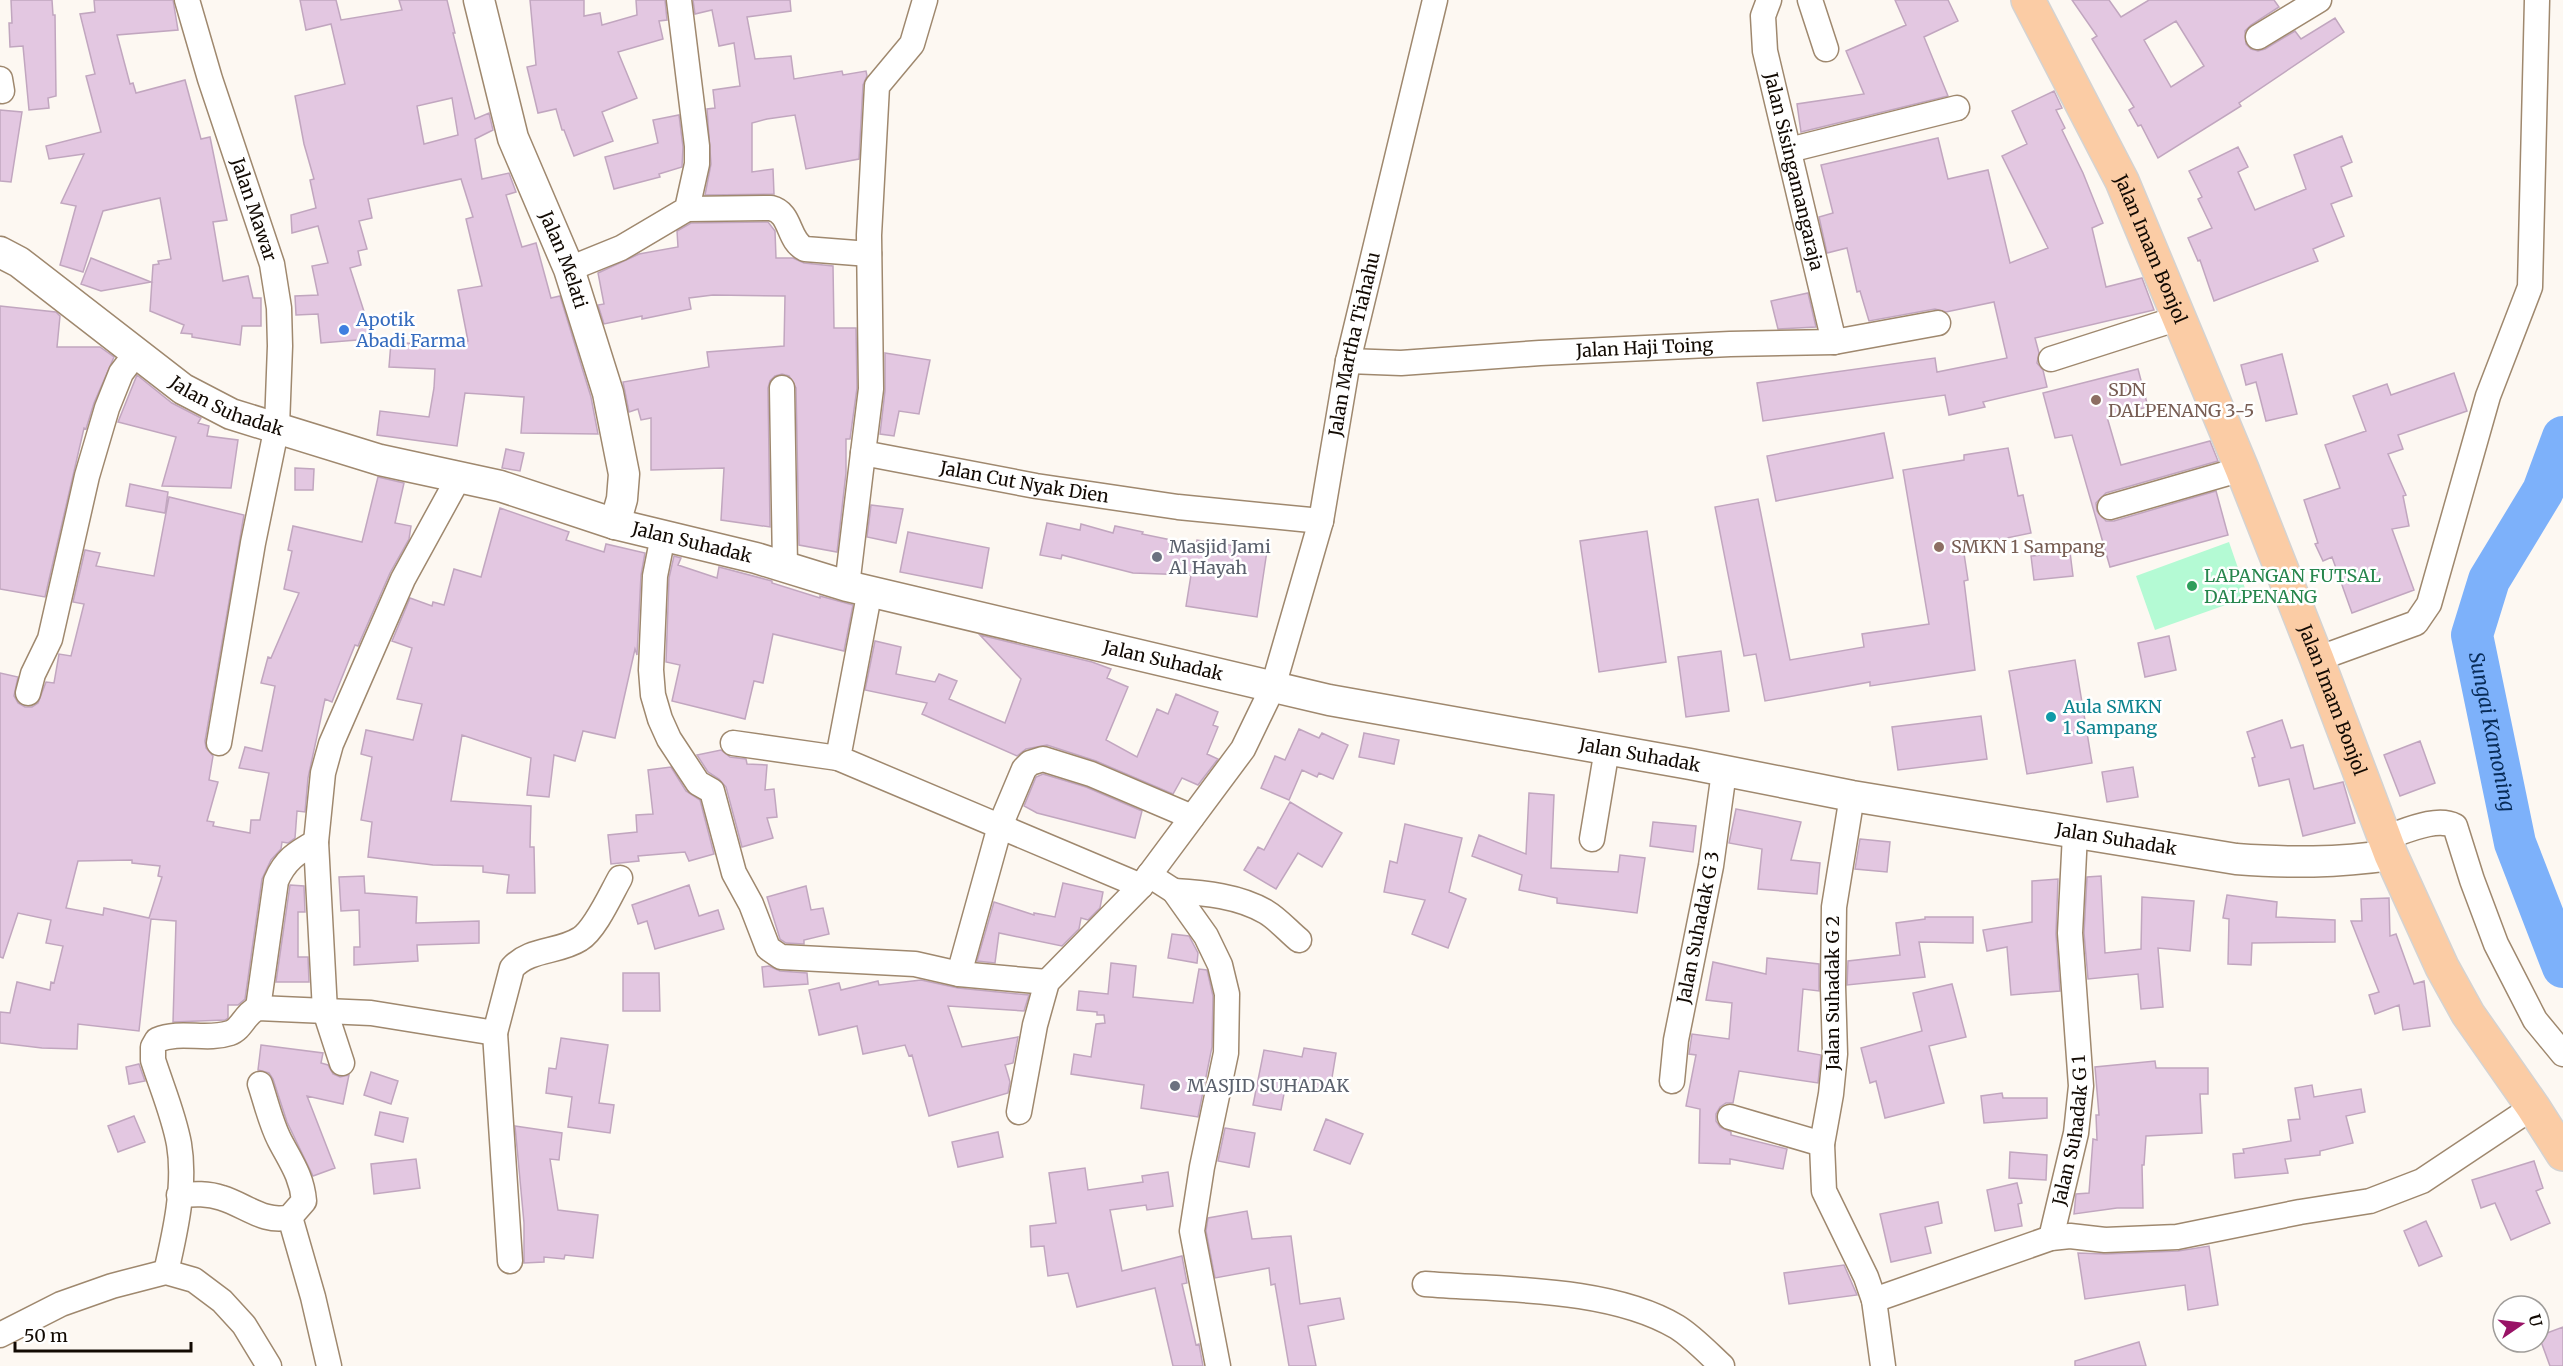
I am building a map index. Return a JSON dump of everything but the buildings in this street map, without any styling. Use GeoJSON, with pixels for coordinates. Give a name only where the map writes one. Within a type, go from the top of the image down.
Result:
{"type":"FeatureCollection","features":[{"type":"Feature","properties":{"kind":"main road","name":"Jalan Imam Bonjol"},"geometry":{"type":"LineString","coordinates":[[2028,0],[2122,181],[2318,659],[2387,846],[2442,967],[2468,1014],[2563,1154]]}},
{"type":"Feature","properties":{"kind":"street","name":"Jalan Mawar"},"geometry":{"type":"LineString","coordinates":[[187,0],[210,79],[272,264],[279,308],[277,426],[253,543],[219,743]]}},
{"type":"Feature","properties":{"kind":"street","name":"Jalan Melati"},"geometry":{"type":"LineString","coordinates":[[479,0],[513,138],[569,269],[608,393],[624,474],[622,499],[615,524]]}},
{"type":"Feature","properties":{"kind":"street"},"geometry":{"type":"LineString","coordinates":[[679,0],[697,146],[697,164],[687,209]]}},
{"type":"Feature","properties":{"kind":"street"},"geometry":{"type":"LineString","coordinates":[[838,758],[858,588],[863,453],[870,388],[869,254],[877,86],[912,44],[925,0]]}},
{"type":"Feature","properties":{"kind":"street","name":"Jalan Martha Tiahahu"},"geometry":{"type":"LineString","coordinates":[[1047,982],[1145,880],[1243,749],[1273,687],[1321,520],[1348,361],[1435,0]]}},
{"type":"Feature","properties":{"kind":"street","name":"Jalan Sisingamangaraja"},"geometry":{"type":"LineString","coordinates":[[1769,0],[1763,16],[1765,51],[1834,342]]}},
{"type":"Feature","properties":{"kind":"street"},"geometry":{"type":"LineString","coordinates":[[1810,0],[1826,49]]}},
{"type":"Feature","properties":{"kind":"street"},"geometry":{"type":"LineString","coordinates":[[2258,38],[2319,0]]}},
{"type":"Feature","properties":{"kind":"street"},"geometry":{"type":"LineString","coordinates":[[2318,659],[2416,623],[2429,604],[2488,396],[2530,287],[2537,0]]}},
{"type":"Feature","properties":{"kind":"street"},"geometry":{"type":"LineString","coordinates":[[1789,150],[1958,108]]}},
{"type":"Feature","properties":{"kind":"street"},"geometry":{"type":"LineString","coordinates":[[569,269],[621,248],[687,209],[778,210],[783,214],[799,246],[805,249],[869,254]]}},
{"type":"Feature","properties":{"kind":"street","name":"Jalan Suhadak"},"geometry":{"type":"LineString","coordinates":[[0,252],[19,262],[183,389],[231,414],[277,426],[380,460],[500,486],[615,524],[785,566],[858,588],[1329,700],[1690,764],[1852,796],[2074,834],[2236,860],[2283,863],[2346,861],[2387,846]]}},
{"type":"Feature","properties":{"kind":"street"},"geometry":{"type":"LineString","coordinates":[[2051,359],[2179,318]]}},
{"type":"Feature","properties":{"kind":"street","name":"Jalan Haji Toing"},"geometry":{"type":"LineString","coordinates":[[1348,361],[1401,363],[1588,351],[1834,342],[1938,323]]}},
{"type":"Feature","properties":{"kind":"street"},"geometry":{"type":"LineString","coordinates":[[28,693],[33,674],[50,639],[87,477],[106,408],[121,373],[137,352]]}},
{"type":"Feature","properties":{"kind":"street"},"geometry":{"type":"LineString","coordinates":[[782,388],[785,566]]}},
{"type":"Feature","properties":{"kind":"street","name":"Jalan Cut Nyak Dien"},"geometry":{"type":"LineString","coordinates":[[863,453],[1036,486],[1178,507],[1321,520]]}},
{"type":"Feature","properties":{"kind":"street"},"geometry":{"type":"LineString","coordinates":[[2110,507],[2242,469]]}},
{"type":"Feature","properties":{"kind":"street"},"geometry":{"type":"LineString","coordinates":[[342,1064],[325,1011],[316,842],[323,773],[331,744],[403,579],[459,477]]}},
{"type":"Feature","properties":{"kind":"street"},"geometry":{"type":"LineString","coordinates":[[663,536],[655,576],[651,670],[653,695],[669,739],[698,783],[712,790],[734,873],[751,904],[768,948],[781,957],[915,964],[959,974],[1047,982],[1035,1025],[1019,1112]]}},
{"type":"Feature","properties":{"kind":"street"},"geometry":{"type":"LineString","coordinates":[[734,743],[838,758],[1000,826],[1174,891],[1204,893],[1248,903],[1268,913],[1299,940]]}},
{"type":"Feature","properties":{"kind":"street"},"geometry":{"type":"LineString","coordinates":[[1592,839],[1606,749]]}},
{"type":"Feature","properties":{"kind":"street"},"geometry":{"type":"LineString","coordinates":[[959,974],[1000,826],[1024,769],[1030,764],[1043,759],[1091,774],[1192,817]]}},
{"type":"Feature","properties":{"kind":"street","name":"Jalan Suhadak G 3"},"geometry":{"type":"LineString","coordinates":[[1672,1082],[1676,1040],[1711,866],[1724,772]]}},
{"type":"Feature","properties":{"kind":"street","name":"Jalan Suhadak G 2"},"geometry":{"type":"LineString","coordinates":[[1852,796],[1834,907],[1835,1054],[1822,1144],[1824,1191],[1862,1267],[1874,1300]]}},
{"type":"Feature","properties":{"kind":"street"},"geometry":{"type":"LineString","coordinates":[[2387,846],[2421,826],[2446,823],[2455,826],[2496,944],[2535,1020],[2563,1054]]}},
{"type":"Feature","properties":{"kind":"street","name":"Jalan Suhadak G 1"},"geometry":{"type":"LineString","coordinates":[[2051,1238],[2076,1133],[2080,1086],[2070,933],[2074,834]]}},
{"type":"Feature","properties":{"kind":"street"},"geometry":{"type":"LineString","coordinates":[[258,1008],[276,881],[283,866],[292,855],[316,842]]}},
{"type":"Feature","properties":{"kind":"street"},"geometry":{"type":"LineString","coordinates":[[510,1261],[495,1033],[512,968],[519,960],[561,948],[585,935],[620,878]]}},
{"type":"Feature","properties":{"kind":"street"},"geometry":{"type":"LineString","coordinates":[[1174,891],[1206,936],[1220,965],[1227,994],[1226,1053],[1202,1167],[1192,1232],[1218,1366]]}},
{"type":"Feature","properties":{"kind":"street"},"geometry":{"type":"LineString","coordinates":[[166,1272],[179,1195],[181,1167],[179,1144],[153,1060],[154,1043],[157,1040],[174,1035],[228,1034],[237,1029],[249,1011],[258,1008],[371,1013],[495,1033]]}},
{"type":"Feature","properties":{"kind":"street"},"geometry":{"type":"LineString","coordinates":[[179,1195],[199,1193],[219,1197],[272,1219],[290,1217],[304,1202],[303,1187],[296,1167],[279,1140],[260,1083]]}},
{"type":"Feature","properties":{"kind":"street"},"geometry":{"type":"LineString","coordinates":[[1883,1366],[1874,1300],[2051,1238],[2105,1240],[2177,1237],[2300,1212],[2370,1201],[2422,1181],[2533,1107]]}},
{"type":"Feature","properties":{"kind":"street"},"geometry":{"type":"LineString","coordinates":[[1730,1117],[1822,1144]]}},
{"type":"Feature","properties":{"kind":"street"},"geometry":{"type":"LineString","coordinates":[[290,1217],[314,1297],[329,1366]]}},
{"type":"Feature","properties":{"kind":"street"},"geometry":{"type":"LineString","coordinates":[[0,1335],[61,1304],[112,1286],[166,1272],[194,1280],[222,1301],[244,1325],[269,1366]]}},
{"type":"Feature","properties":{"kind":"street"},"geometry":{"type":"LineString","coordinates":[[1425,1284],[1585,1296],[1627,1305],[1677,1327],[1722,1366]]}},
{"type":"Feature","properties":{"kind":"green space","name":"LAPANGAN FUTSAL DALPENANG"},"geometry":{"type":"Polygon","coordinates":[[[2229,542],[2248,597],[2155,630],[2136,576],[2229,542]]]}},
{"type":"Feature","properties":{"kind":"waterway","name":"Sungai Kamoning"},"geometry":{"type":"LineString","coordinates":[[2563,437],[2543,491],[2489,580],[2472,635],[2515,843],[2563,967]]}},
{"type":"Feature","properties":{"kind":"place","name":"Apotik Abadi Farma"},"geometry":{"type":"Point","coordinates":[344,330]}},
{"type":"Feature","properties":{"kind":"place","name":"SDN DALPENANG 3-5"},"geometry":{"type":"Point","coordinates":[2096,400]}},
{"type":"Feature","properties":{"kind":"place","name":"SMKN 1 Sampang"},"geometry":{"type":"Point","coordinates":[1939,547]}},
{"type":"Feature","properties":{"kind":"place","name":"Masjid Jami Al Hayah"},"geometry":{"type":"Point","coordinates":[1157,557]}},
{"type":"Feature","properties":{"kind":"place","name":"LAPANGAN FUTSAL DALPENANG"},"geometry":{"type":"Point","coordinates":[2192,586]}},
{"type":"Feature","properties":{"kind":"place","name":"Aula SMKN 1 Sampang"},"geometry":{"type":"Point","coordinates":[2051,717]}},
{"type":"Feature","properties":{"kind":"place","name":"MASJID SUHADAK"},"geometry":{"type":"Point","coordinates":[1175,1086]}}]}
